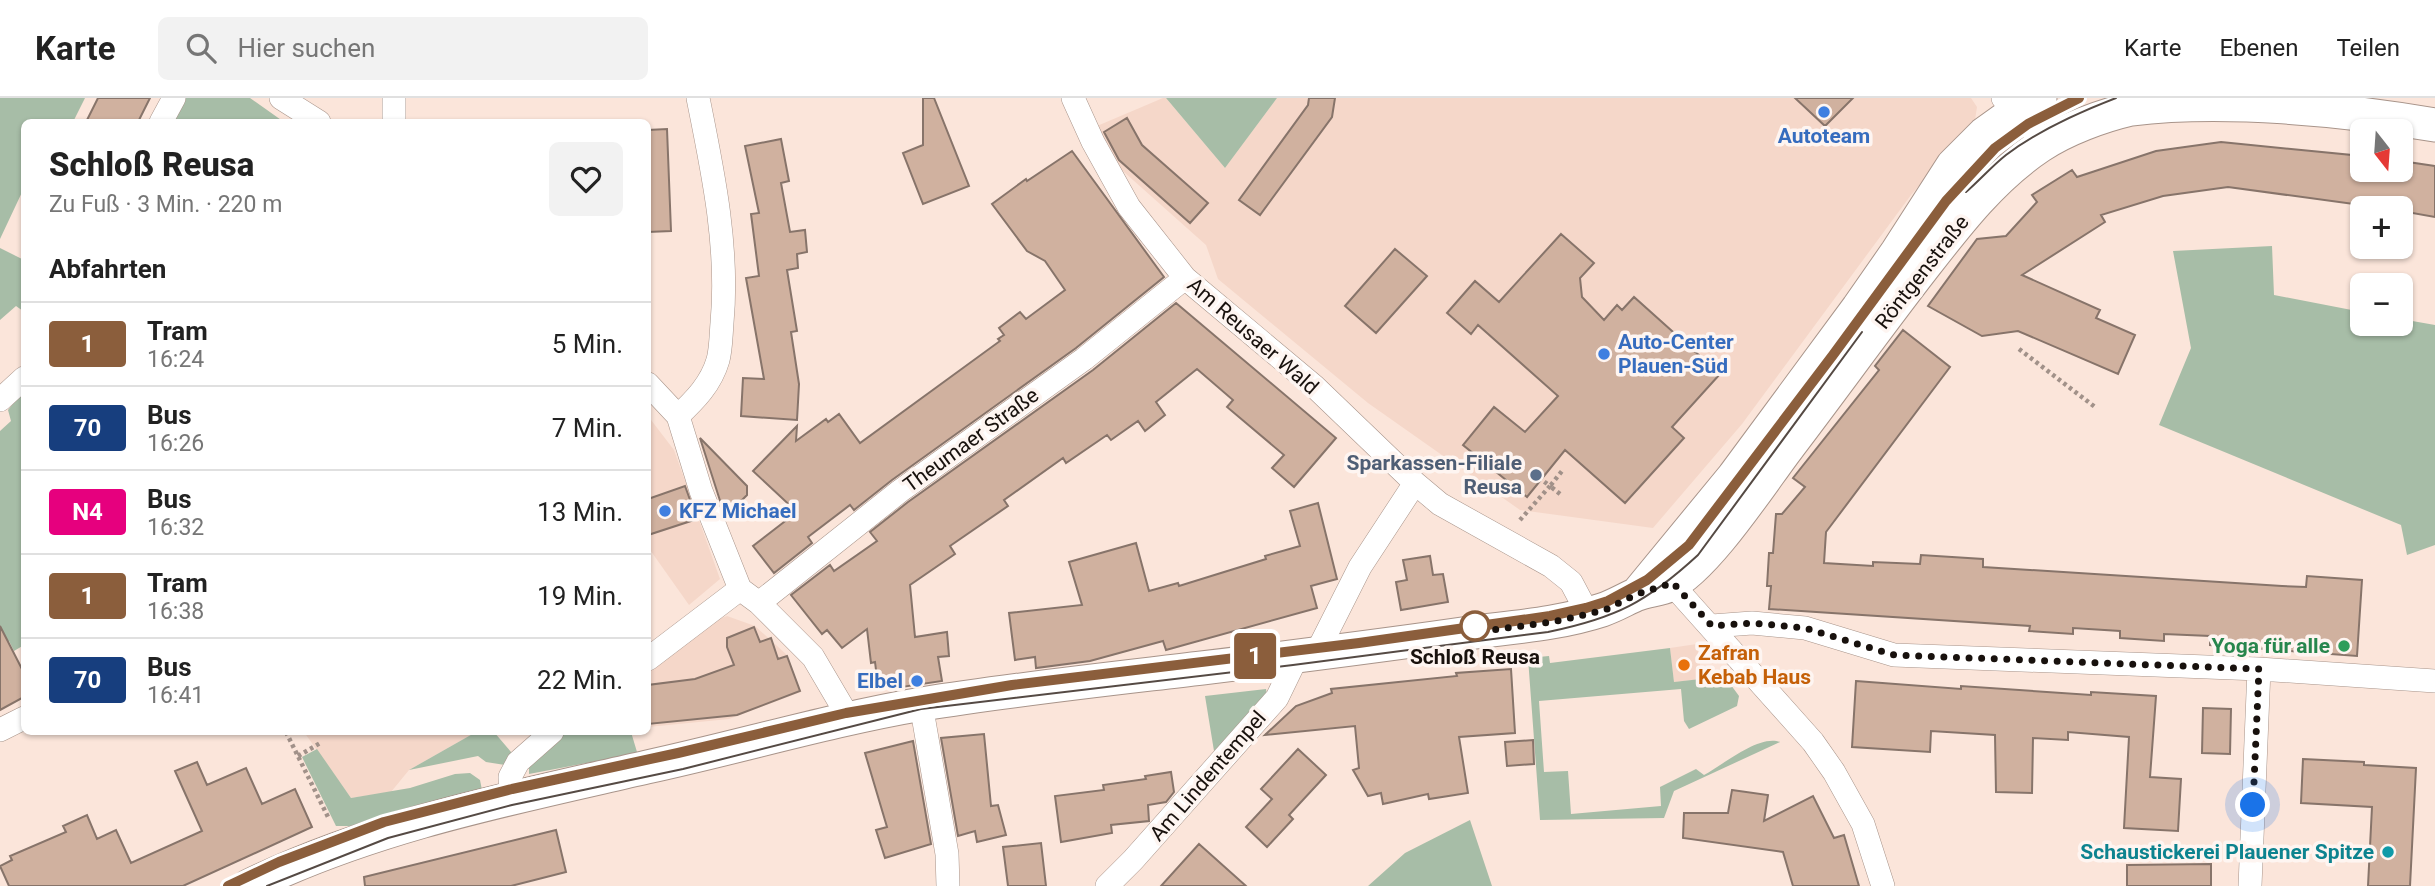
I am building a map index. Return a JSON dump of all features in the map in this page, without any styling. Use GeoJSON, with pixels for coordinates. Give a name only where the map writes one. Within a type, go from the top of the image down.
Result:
{"type":"FeatureCollection","features":[{"type":"Feature","properties":{"kind":"street"},"geometry":{"type":"LineString","coordinates":[[163,119],[174,98]]}},
{"type":"Feature","properties":{"kind":"street"},"geometry":{"type":"LineString","coordinates":[[281,98],[314,119]]}},
{"type":"Feature","properties":{"kind":"street"},"geometry":{"type":"LineString","coordinates":[[394,98],[394,119]]}},
{"type":"Feature","properties":{"kind":"street"},"geometry":{"type":"LineString","coordinates":[[678,416],[703,393],[718,360],[725,291],[715,191],[698,98]]}},
{"type":"Feature","properties":{"kind":"street","name":"Am Reusaer Wald"},"geometry":{"type":"LineString","coordinates":[[1073,98],[1093,142],[1129,207],[1185,278],[1314,386],[1440,504],[1551,566],[1571,582],[1588,614]]}},
{"type":"Feature","properties":{"kind":"street","name":"Röntgenstraße"},"geometry":{"type":"LineString","coordinates":[[1588,614],[1615,606],[1666,576],[1694,568],[1963,216],[2003,176],[2043,144],[2086,124],[2131,108],[2233,99],[2343,110],[2435,125]]}},
{"type":"Feature","properties":{"kind":"street"},"geometry":{"type":"LineString","coordinates":[[2020,102],[2043,144]]}},
{"type":"Feature","properties":{"kind":"street","name":"Röntgenstraße"},"geometry":{"type":"LineString","coordinates":[[1666,576],[1734,476],[1858,308],[1953,165],[2020,102]]}},
{"type":"Feature","properties":{"kind":"street","name":"Theumaer Straße"},"geometry":{"type":"LineString","coordinates":[[759,603],[900,491],[1084,359],[1185,278]]}},
{"type":"Feature","properties":{"kind":"street"},"geometry":{"type":"LineString","coordinates":[[0,400],[21,381]]}},
{"type":"Feature","properties":{"kind":"street"},"geometry":{"type":"LineString","coordinates":[[651,387],[678,416],[701,491],[740,589],[759,603],[813,657],[847,719]]}},
{"type":"Feature","properties":{"kind":"street"},"geometry":{"type":"LineString","coordinates":[[1304,656],[1415,483]]}},
{"type":"Feature","properties":{"kind":"street"},"geometry":{"type":"LineString","coordinates":[[1666,576],[1813,742],[1834,772],[1863,824],[1883,886]]}},
{"type":"Feature","properties":{"kind":"street"},"geometry":{"type":"LineString","coordinates":[[651,657],[740,589]]}},
{"type":"Feature","properties":{"kind":"street"},"geometry":{"type":"LineString","coordinates":[[248,886],[282,870],[386,831],[511,798],[847,719],[921,704],[1304,656],[1552,622],[1588,614]]}},
{"type":"Feature","properties":{"kind":"street"},"geometry":{"type":"LineString","coordinates":[[1712,626],[1752,623],[1805,628],[1894,655],[2259,669],[2435,681]]}},
{"type":"Feature","properties":{"kind":"street","name":"Am Lindentempel"},"geometry":{"type":"LineString","coordinates":[[1107,886],[1277,698],[1293,665],[1304,656]]}},
{"type":"Feature","properties":{"kind":"street"},"geometry":{"type":"LineString","coordinates":[[2250,886],[2259,669]]}},
{"type":"Feature","properties":{"kind":"street"},"geometry":{"type":"LineString","coordinates":[[921,704],[947,854],[948,886]]}},
{"type":"Feature","properties":{"kind":"street"},"geometry":{"type":"LineString","coordinates":[[0,730],[21,720]]}},
{"type":"Feature","properties":{"kind":"street"},"geometry":{"type":"LineString","coordinates":[[511,798],[510,777],[518,762],[549,735]]}},
{"type":"Feature","properties":{"kind":"path"},"geometry":{"type":"LineString","coordinates":[[2019,349],[2095,407]]}},
{"type":"Feature","properties":{"kind":"path"},"geometry":{"type":"LineString","coordinates":[[1504,540],[1562,471]]}},
{"type":"Feature","properties":{"kind":"path"},"geometry":{"type":"LineString","coordinates":[[1542,480],[1560,494]]}},
{"type":"Feature","properties":{"kind":"path"},"geometry":{"type":"LineString","coordinates":[[288,735],[343,847]]}},
{"type":"Feature","properties":{"kind":"path"},"geometry":{"type":"LineString","coordinates":[[298,756],[322,741]]}},
{"type":"Feature","properties":{"kind":"shaded area"},"geometry":{"type":"Polygon","coordinates":[[[1166,98],[1225,168],[1277,98],[1971,98],[1977,107],[1975,120],[1911,195],[1742,424],[1653,528],[1520,510],[1368,403],[1218,279],[1206,245],[1115,164],[1097,126],[1166,98]]]}},
{"type":"Feature","properties":{"kind":"shaded area"},"geometry":{"type":"Polygon","coordinates":[[[651,420],[674,450],[720,579],[689,605],[651,551],[651,420]]]}},
{"type":"Feature","properties":{"kind":"shaded area"},"geometry":{"type":"Polygon","coordinates":[[[727,616],[755,626],[787,655],[801,692],[729,719],[651,727],[651,666],[716,620],[727,616]]]}},
{"type":"Feature","properties":{"kind":"shaded area"},"geometry":{"type":"Polygon","coordinates":[[[1697,644],[1702,679],[1674,682],[1670,648],[1697,644]]]}},
{"type":"Feature","properties":{"kind":"shaded area"},"geometry":{"type":"Polygon","coordinates":[[[306,735],[471,735],[409,770],[391,792],[351,798],[306,735]]]}},
{"type":"Feature","properties":{"kind":"green space"},"geometry":{"type":"Polygon","coordinates":[[[0,98],[85,98],[74,119],[21,119],[21,194],[0,239],[0,98]]]}},
{"type":"Feature","properties":{"kind":"green space"},"geometry":{"type":"Polygon","coordinates":[[[183,98],[250,98],[280,119],[172,119],[183,98]]]}},
{"type":"Feature","properties":{"kind":"green space"},"geometry":{"type":"Polygon","coordinates":[[[1166,98],[1277,98],[1225,168],[1166,98]]]}},
{"type":"Feature","properties":{"kind":"green space"},"geometry":{"type":"Polygon","coordinates":[[[2272,246],[2274,295],[2350,310],[2350,336],[2413,336],[2413,321],[2435,325],[2435,545],[2407,555],[2401,525],[2159,425],[2191,348],[2173,251],[2272,246]]]}},
{"type":"Feature","properties":{"kind":"green space"},"geometry":{"type":"Polygon","coordinates":[[[0,248],[21,258],[21,310],[16,306],[0,320],[0,248]]]}},
{"type":"Feature","properties":{"kind":"green space"},"geometry":{"type":"Polygon","coordinates":[[[21,394],[21,647],[14,651],[9,641],[0,646],[0,431],[11,421],[8,410],[21,394]]]}},
{"type":"Feature","properties":{"kind":"green space"},"geometry":{"type":"Polygon","coordinates":[[[1670,648],[1674,682],[1718,677],[1728,681],[1739,696],[1737,706],[1689,729],[1684,721],[1681,689],[1539,701],[1544,772],[1568,771],[1571,814],[1661,806],[1660,787],[1696,769],[1704,775],[1762,742],[1780,742],[1674,791],[1664,818],[1540,820],[1528,658],[1549,656],[1550,663],[1670,648]]]}},
{"type":"Feature","properties":{"kind":"green space"},"geometry":{"type":"Polygon","coordinates":[[[1266,689],[1267,696],[1214,751],[1205,696],[1266,689]]]}},
{"type":"Feature","properties":{"kind":"green space"},"geometry":{"type":"Polygon","coordinates":[[[471,735],[497,735],[512,757],[505,765],[486,762],[478,756],[409,770],[471,735]]]}},
{"type":"Feature","properties":{"kind":"green space"},"geometry":{"type":"Polygon","coordinates":[[[563,735],[632,735],[637,752],[529,774],[529,763],[563,735]]]}},
{"type":"Feature","properties":{"kind":"green space"},"geometry":{"type":"Polygon","coordinates":[[[317,749],[351,798],[410,788],[455,774],[470,773],[480,780],[482,790],[351,826],[336,826],[302,757],[317,749]]]}},
{"type":"Feature","properties":{"kind":"green space"},"geometry":{"type":"Polygon","coordinates":[[[1470,820],[1492,886],[1368,886],[1405,853],[1470,820]]]}},
{"type":"Feature","properties":{"kind":"building"},"geometry":{"type":"Polygon","coordinates":[[[98,98],[150,98],[140,119],[88,119],[98,98]]]}},
{"type":"Feature","properties":{"kind":"building"},"geometry":{"type":"Polygon","coordinates":[[[923,98],[934,98],[969,186],[923,204],[903,153],[923,145],[923,98]]]}},
{"type":"Feature","properties":{"kind":"building"},"geometry":{"type":"Polygon","coordinates":[[[1309,98],[1335,98],[1332,117],[1260,215],[1239,200],[1308,105],[1309,98]]]}},
{"type":"Feature","properties":{"kind":"building","name":"Autoteam"},"geometry":{"type":"Polygon","coordinates":[[[1795,98],[1853,98],[1825,126],[1795,98]]]}},
{"type":"Feature","properties":{"kind":"building"},"geometry":{"type":"Polygon","coordinates":[[[1127,118],[1142,145],[1208,203],[1190,223],[1119,160],[1104,132],[1127,118]]]}},
{"type":"Feature","properties":{"kind":"building"},"geometry":{"type":"Polygon","coordinates":[[[667,129],[671,231],[651,232],[651,130],[667,129]]]}},
{"type":"Feature","properties":{"kind":"building"},"geometry":{"type":"Polygon","coordinates":[[[781,139],[789,181],[781,183],[790,232],[805,230],[807,252],[797,254],[798,268],[787,270],[797,331],[791,332],[799,384],[797,420],[741,416],[743,378],[764,379],[746,278],[759,276],[751,214],[759,213],[745,146],[781,139]]]}},
{"type":"Feature","properties":{"kind":"building"},"geometry":{"type":"Polygon","coordinates":[[[2221,142],[2350,155],[2350,182],[2413,182],[2413,163],[2435,166],[2435,217],[2413,213],[2413,196],[2350,196],[2350,204],[2228,187],[2163,196],[2101,215],[2105,222],[2022,275],[2100,310],[2096,318],[2135,335],[2118,374],[2018,331],[1982,336],[1928,306],[1977,239],[2006,236],[2037,202],[2032,195],[2072,170],[2077,177],[2156,151],[2221,142]]]}},
{"type":"Feature","properties":{"kind":"building"},"geometry":{"type":"Polygon","coordinates":[[[1072,151],[1164,277],[1076,348],[854,510],[850,505],[808,537],[812,543],[774,573],[753,546],[797,512],[753,471],[797,426],[796,441],[826,419],[828,422],[839,414],[860,443],[1000,341],[998,339],[1004,335],[999,328],[1020,312],[1026,319],[1065,290],[1045,261],[1027,251],[992,204],[1072,151]]]}},
{"type":"Feature","properties":{"kind":"building","name":"Auto-Center Plauen-Süd"},"geometry":{"type":"Polygon","coordinates":[[[1561,234],[1594,263],[1580,278],[1582,297],[1604,320],[1617,305],[1622,310],[1634,297],[1720,374],[1672,427],[1684,438],[1625,503],[1565,450],[1527,497],[1463,445],[1494,407],[1525,432],[1558,396],[1478,325],[1471,334],[1447,313],[1475,281],[1499,302],[1561,234]]]}},
{"type":"Feature","properties":{"kind":"building"},"geometry":{"type":"Polygon","coordinates":[[[1395,249],[1427,276],[1376,333],[1345,306],[1395,249]]]}},
{"type":"Feature","properties":{"kind":"building"},"geometry":{"type":"Polygon","coordinates":[[[1176,303],[1336,438],[1294,487],[1272,468],[1284,455],[1227,407],[1233,400],[1197,369],[1156,402],[1165,415],[1145,431],[1138,421],[1111,440],[1107,435],[1066,463],[1063,458],[1004,500],[1008,506],[950,546],[955,554],[910,585],[915,637],[947,632],[949,656],[938,657],[942,681],[902,687],[901,683],[878,686],[875,662],[871,663],[867,629],[842,648],[827,630],[822,634],[791,595],[830,565],[834,571],[877,541],[870,532],[1093,370],[1176,303]]]}},
{"type":"Feature","properties":{"kind":"building"},"geometry":{"type":"Polygon","coordinates":[[[1903,330],[1950,367],[1826,532],[1824,563],[1873,566],[1873,562],[1920,564],[1921,555],[1983,559],[1983,567],[2282,586],[2306,587],[2307,576],[2362,580],[2357,656],[2210,645],[2210,636],[2164,634],[2164,641],[2120,638],[2120,631],[2073,628],[2073,634],[2029,631],[2030,626],[1769,609],[1769,553],[1773,553],[1776,514],[1782,514],[1805,487],[1793,478],[1879,370],[1875,366],[1903,330]]]}},
{"type":"Feature","properties":{"kind":"building"},"geometry":{"type":"Polygon","coordinates":[[[700,438],[747,486],[747,495],[736,506],[723,510],[700,438]]]}},
{"type":"Feature","properties":{"kind":"building"},"geometry":{"type":"Polygon","coordinates":[[[685,486],[697,519],[651,534],[651,498],[685,486]]]}},
{"type":"Feature","properties":{"kind":"building"},"geometry":{"type":"Polygon","coordinates":[[[1318,503],[1337,579],[1311,586],[1317,608],[1166,650],[1163,641],[1090,661],[1036,668],[1035,657],[1015,660],[1009,613],[1082,605],[1069,562],[1136,543],[1149,591],[1178,583],[1179,586],[1300,546],[1290,511],[1318,503]]]}},
{"type":"Feature","properties":{"kind":"building"},"geometry":{"type":"Polygon","coordinates":[[[1430,556],[1433,575],[1443,574],[1448,602],[1401,610],[1396,582],[1407,580],[1403,560],[1430,556]]]}},
{"type":"Feature","properties":{"kind":"building"},"geometry":{"type":"Polygon","coordinates":[[[0,626],[21,667],[21,699],[0,710],[0,626]]]}},
{"type":"Feature","properties":{"kind":"building"},"geometry":{"type":"Polygon","coordinates":[[[754,627],[760,642],[771,638],[778,659],[787,656],[800,691],[737,715],[651,724],[651,685],[695,679],[734,665],[727,647],[727,638],[754,627]]]}},
{"type":"Feature","properties":{"kind":"building"},"geometry":{"type":"Polygon","coordinates":[[[1511,669],[1515,733],[1459,737],[1468,793],[1429,799],[1428,794],[1383,804],[1381,793],[1368,796],[1353,770],[1359,768],[1355,726],[1265,735],[1296,706],[1332,693],[1331,689],[1511,669]]]}},
{"type":"Feature","properties":{"kind":"building"},"geometry":{"type":"Polygon","coordinates":[[[1856,681],[1961,689],[1961,686],[2091,695],[2091,692],[2156,696],[2150,777],[2181,779],[2178,831],[2124,828],[2129,737],[2068,732],[2068,740],[2033,738],[2032,793],[1996,792],[1995,735],[1931,731],[1930,752],[1852,747],[1856,681]]]}},
{"type":"Feature","properties":{"kind":"building"},"geometry":{"type":"Polygon","coordinates":[[[2203,708],[2231,709],[2230,754],[2202,753],[2203,708]]]}},
{"type":"Feature","properties":{"kind":"building"},"geometry":{"type":"Polygon","coordinates":[[[984,734],[991,806],[998,805],[1006,835],[977,842],[975,831],[958,836],[941,738],[984,734]]]}},
{"type":"Feature","properties":{"kind":"building"},"geometry":{"type":"Polygon","coordinates":[[[1533,740],[1534,764],[1507,766],[1505,742],[1533,740]]]}},
{"type":"Feature","properties":{"kind":"building"},"geometry":{"type":"Polygon","coordinates":[[[913,741],[931,844],[885,858],[876,830],[887,827],[865,753],[913,741]]]}},
{"type":"Feature","properties":{"kind":"building"},"geometry":{"type":"Polygon","coordinates":[[[1298,749],[1326,775],[1289,815],[1293,819],[1267,847],[1246,827],[1272,799],[1261,789],[1298,749]]]}},
{"type":"Feature","properties":{"kind":"building"},"geometry":{"type":"Polygon","coordinates":[[[2303,759],[2416,768],[2410,886],[2368,886],[2372,807],[2301,803],[2303,759]]]}},
{"type":"Feature","properties":{"kind":"building"},"geometry":{"type":"Polygon","coordinates":[[[197,762],[207,785],[246,768],[262,804],[295,789],[312,827],[183,886],[9,886],[0,866],[12,860],[10,856],[66,832],[63,826],[87,815],[97,839],[116,830],[131,863],[202,831],[175,771],[197,762]]]}},
{"type":"Feature","properties":{"kind":"building"},"geometry":{"type":"Polygon","coordinates":[[[1171,772],[1174,792],[1166,802],[1148,805],[1149,821],[1111,825],[1112,833],[1061,842],[1055,796],[1104,790],[1103,785],[1146,779],[1145,776],[1171,772]]]}},
{"type":"Feature","properties":{"kind":"building"},"geometry":{"type":"Polygon","coordinates":[[[1732,790],[1768,795],[1764,821],[1813,796],[1834,838],[1844,835],[1859,886],[1793,886],[1783,852],[1683,838],[1684,813],[1728,813],[1732,790]]]}},
{"type":"Feature","properties":{"kind":"building"},"geometry":{"type":"Polygon","coordinates":[[[556,830],[566,872],[511,886],[365,886],[364,877],[556,830]]]}},
{"type":"Feature","properties":{"kind":"building"},"geometry":{"type":"Polygon","coordinates":[[[1041,843],[1046,886],[1008,886],[1003,847],[1041,843]]]}},
{"type":"Feature","properties":{"kind":"building"},"geometry":{"type":"Polygon","coordinates":[[[1199,844],[1246,886],[1161,886],[1199,844]]]}},
{"type":"Feature","properties":{"kind":"building"},"geometry":{"type":"Polygon","coordinates":[[[2211,864],[2211,886],[2127,886],[2127,865],[2211,864]]]}},
{"type":"Feature","properties":{"kind":"tram line"},"geometry":{"type":"LineString","coordinates":[[228,886],[279,862],[384,822],[512,789],[846,713],[1012,685],[1320,648],[1550,616],[1614,598],[1649,579],[1697,535],[1945,202],[1964,181],[2005,141],[2028,124],[2052,109],[2079,98]]}},
{"type":"Feature","properties":{"kind":"tram line","name":"1"},"geometry":{"type":"LineString","coordinates":[[228,886],[279,862],[384,822],[512,789],[846,713],[1012,685],[1359,643],[1550,616],[1608,601],[1661,571],[1689,545],[1946,201],[1995,148],[2028,124],[2079,98]]}},
{"type":"Feature","properties":{"kind":"tram line"},"geometry":{"type":"LineString","coordinates":[[1966,192],[2019,146],[2073,116],[2116,98]]}},
{"type":"Feature","properties":{"kind":"tram line"},"geometry":{"type":"LineString","coordinates":[[267,886],[388,838],[512,805],[683,769],[921,709],[1548,632],[1593,621],[1646,596],[1698,555],[1862,332]]}},
{"type":"Feature","properties":{"kind":"place","name":"Autoteam"},"geometry":{"type":"Point","coordinates":[1824,112]}},
{"type":"Feature","properties":{"kind":"place","name":"Auto-Center Plauen-Süd"},"geometry":{"type":"Point","coordinates":[1604,354]}},
{"type":"Feature","properties":{"kind":"place","name":"Sparkassen-Filiale Reusa"},"geometry":{"type":"Point","coordinates":[1536,475]}},
{"type":"Feature","properties":{"kind":"place","name":"KFZ Michael"},"geometry":{"type":"Point","coordinates":[665,511]}},
{"type":"Feature","properties":{"kind":"place","name":"Schloß Reusa"},"geometry":{"type":"Point","coordinates":[1475,626]}},
{"type":"Feature","properties":{"kind":"place","name":"Yoga für alle"},"geometry":{"type":"Point","coordinates":[2344,646]}},
{"type":"Feature","properties":{"kind":"place","name":"Zafran Kebab Haus"},"geometry":{"type":"Point","coordinates":[1684,665]}},
{"type":"Feature","properties":{"kind":"place","name":"Elbel"},"geometry":{"type":"Point","coordinates":[917,681]}},
{"type":"Feature","properties":{"kind":"place","name":"Schaustickerei Plauener Spitze"},"geometry":{"type":"Point","coordinates":[2388,852]}},
{"type":"Feature","properties":{"kind":"route"},"geometry":{"type":"LineString","coordinates":[[1475,626],[1477,632],[1552,622],[1607,609],[1637,594],[1673,583],[1712,626],[1752,623],[1805,628],[1894,655],[2259,669],[2253,805]]}}]}
